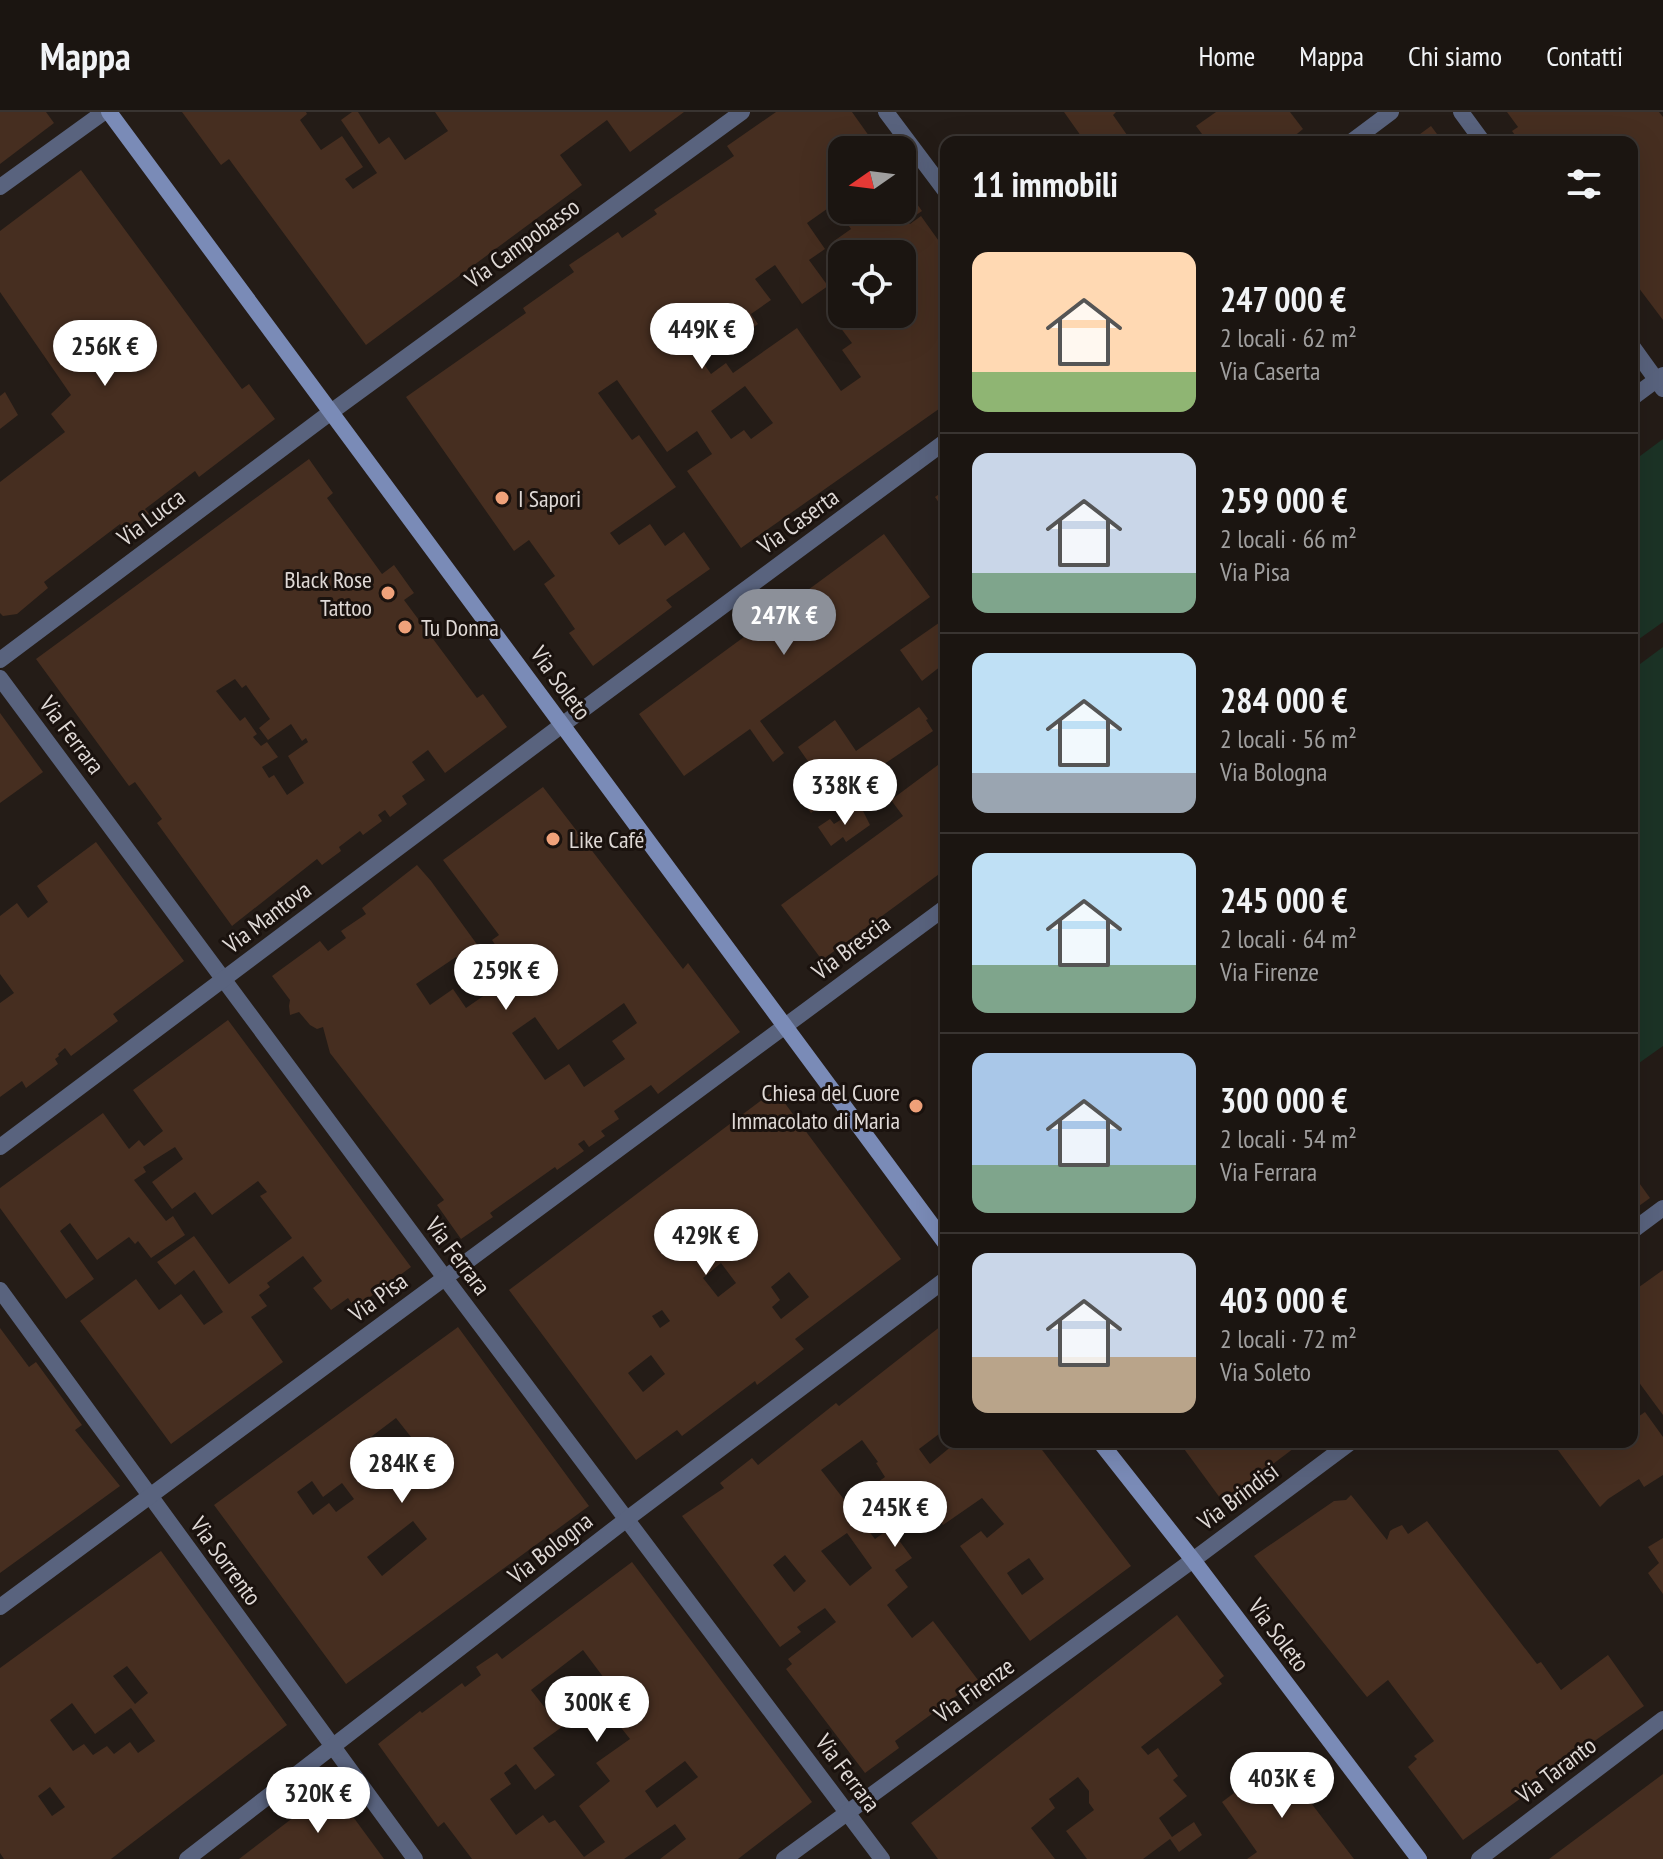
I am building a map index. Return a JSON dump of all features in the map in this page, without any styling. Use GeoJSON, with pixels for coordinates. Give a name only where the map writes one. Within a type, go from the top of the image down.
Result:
{"type":"FeatureCollection","features":[{"type":"Feature","properties":{"kind":"street"},"geometry":{"type":"LineString","coordinates":[[0,187],[106,112]]}},
{"type":"Feature","properties":{"kind":"street","name":"Via Soleto"},"geometry":{"type":"LineString","coordinates":[[106,112],[940,1236]]}},
{"type":"Feature","properties":{"kind":"street","name":"Via Campobasso"},"geometry":{"type":"LineString","coordinates":[[331,412],[742,112]]}},
{"type":"Feature","properties":{"kind":"street"},"geometry":{"type":"LineString","coordinates":[[886,112],[940,184]]}},
{"type":"Feature","properties":{"kind":"street"},"geometry":{"type":"LineString","coordinates":[[1359,136],[1391,112]]}},
{"type":"Feature","properties":{"kind":"street"},"geometry":{"type":"LineString","coordinates":[[1461,112],[1479,136]]}},
{"type":"Feature","properties":{"kind":"street"},"geometry":{"type":"LineString","coordinates":[[1638,353],[1661,381],[1638,394]]}},
{"type":"Feature","properties":{"kind":"street","name":"Via Lucca"},"geometry":{"type":"LineString","coordinates":[[0,660],[331,412]]}},
{"type":"Feature","properties":{"kind":"street","name":"Via Caserta"},"geometry":{"type":"LineString","coordinates":[[562,725],[940,445]]}},
{"type":"Feature","properties":{"kind":"street","name":"Via Ferrara"},"geometry":{"type":"LineString","coordinates":[[0,678],[445,1278],[882,1859]]}},
{"type":"Feature","properties":{"kind":"street","name":"Via Mantova"},"geometry":{"type":"LineString","coordinates":[[0,1147],[562,725]]}},
{"type":"Feature","properties":{"kind":"street","name":"Via Brescia"},"geometry":{"type":"LineString","coordinates":[[785,1026],[940,911]]}},
{"type":"Feature","properties":{"kind":"street","name":"Via Pisa"},"geometry":{"type":"LineString","coordinates":[[0,1607],[785,1026]]}},
{"type":"Feature","properties":{"kind":"street"},"geometry":{"type":"LineString","coordinates":[[1638,1227],[1663,1208]]}},
{"type":"Feature","properties":{"kind":"street","name":"Via Bologna"},"geometry":{"type":"LineString","coordinates":[[187,1859],[627,1519],[940,1284]]}},
{"type":"Feature","properties":{"kind":"street","name":"Via Sorrento"},"geometry":{"type":"LineString","coordinates":[[0,1290],[415,1859]]}},
{"type":"Feature","properties":{"kind":"street","name":"Via Soleto"},"geometry":{"type":"LineString","coordinates":[[1105,1448],[1419,1859]]}},
{"type":"Feature","properties":{"kind":"street","name":"Via Brindisi"},"geometry":{"type":"LineString","coordinates":[[1193,1560],[1343,1448]]}},
{"type":"Feature","properties":{"kind":"street","name":"Via Firenze"},"geometry":{"type":"LineString","coordinates":[[784,1859],[1193,1560]]}},
{"type":"Feature","properties":{"kind":"street","name":"Via Taranto"},"geometry":{"type":"LineString","coordinates":[[1479,1859],[1663,1719]]}},
{"type":"Feature","properties":{"kind":"green space"},"geometry":{"type":"Polygon","coordinates":[[[1663,439],[1663,622],[1638,640],[1638,458],[1663,439]]]}},
{"type":"Feature","properties":{"kind":"green space"},"geometry":{"type":"Polygon","coordinates":[[[1663,647],[1663,1046],[1638,1064],[1638,666],[1663,647]]]}},
{"type":"Feature","properties":{"kind":"building"},"geometry":{"type":"Polygon","coordinates":[[[0,112],[46,112],[54,123],[0,164],[0,112]]]}},
{"type":"Feature","properties":{"kind":"building"},"geometry":{"type":"Polygon","coordinates":[[[182,112],[306,112],[300,120],[321,150],[342,136],[363,167],[345,179],[353,189],[377,173],[341,120],[352,112],[358,112],[379,144],[389,137],[405,160],[448,131],[435,112],[684,112],[630,152],[607,120],[560,155],[582,185],[366,345],[229,159],[221,165],[182,112]]]}},
{"type":"Feature","properties":{"kind":"building"},"geometry":{"type":"Polygon","coordinates":[[[776,112],[852,112],[869,136],[828,136],[828,208],[807,223],[825,249],[809,260],[828,286],[802,304],[775,265],[755,279],[771,300],[751,314],[758,324],[724,348],[696,309],[676,324],[711,374],[726,363],[733,373],[797,328],[841,391],[861,377],[842,350],[852,343],[841,328],[916,328],[916,240],[835,240],[851,229],[848,224],[916,224],[921,216],[940,243],[940,408],[741,548],[687,471],[712,454],[697,431],[667,452],[617,380],[598,393],[632,440],[639,435],[676,487],[610,533],[619,545],[650,524],[665,546],[684,532],[710,569],[666,600],[672,607],[593,666],[569,633],[575,629],[544,584],[555,576],[529,540],[514,551],[406,397],[526,313],[523,308],[574,272],[569,265],[618,232],[622,238],[657,214],[654,210],[734,156],[727,146],[776,112]],[[745,386],[711,411],[731,439],[744,430],[751,439],[773,423],[745,386]]]}},
{"type":"Feature","properties":{"kind":"building"},"geometry":{"type":"Polygon","coordinates":[[[1064,112],[1116,112],[1113,115],[1128,136],[1081,136],[1064,112]]]}},
{"type":"Feature","properties":{"kind":"building"},"geometry":{"type":"Polygon","coordinates":[[[1216,112],[1290,112],[1303,129],[1294,136],[1204,136],[1196,126],[1216,112]]]}},
{"type":"Feature","properties":{"kind":"building"},"geometry":{"type":"Polygon","coordinates":[[[1507,112],[1659,112],[1663,117],[1663,320],[1638,287],[1638,136],[1516,136],[1512,131],[1518,127],[1507,112]]]}},
{"type":"Feature","properties":{"kind":"building"},"geometry":{"type":"Polygon","coordinates":[[[1431,126],[1438,136],[1417,136],[1431,126]]]}},
{"type":"Feature","properties":{"kind":"building"},"geometry":{"type":"Polygon","coordinates":[[[81,170],[242,389],[249,384],[275,419],[199,477],[195,471],[145,509],[149,514],[126,532],[120,524],[44,582],[48,588],[17,614],[3,616],[0,613],[0,482],[65,432],[51,414],[71,395],[0,292],[0,231],[81,170]]]}},
{"type":"Feature","properties":{"kind":"building"},"geometry":{"type":"Polygon","coordinates":[[[5,392],[18,415],[0,429],[0,396],[5,392]]]}},
{"type":"Feature","properties":{"kind":"building"},"geometry":{"type":"Polygon","coordinates":[[[309,459],[333,493],[327,498],[382,574],[394,565],[414,593],[404,600],[477,698],[483,694],[507,727],[445,773],[428,750],[412,762],[425,780],[402,796],[407,804],[390,817],[385,810],[378,815],[382,821],[363,835],[360,831],[322,865],[317,859],[232,926],[157,823],[162,819],[135,782],[129,786],[36,659],[309,459]],[[235,679],[216,691],[240,721],[245,717],[257,734],[253,737],[261,746],[267,742],[278,757],[262,767],[269,778],[274,775],[287,795],[304,783],[288,756],[308,742],[306,738],[302,741],[291,724],[268,740],[259,728],[270,719],[246,685],[242,688],[235,679]]]}},
{"type":"Feature","properties":{"kind":"building"},"geometry":{"type":"Polygon","coordinates":[[[884,534],[930,597],[760,721],[784,753],[773,762],[750,729],[684,776],[639,714],[884,534]]]}},
{"type":"Feature","properties":{"kind":"building"},"geometry":{"type":"Polygon","coordinates":[[[940,622],[940,667],[922,681],[900,650],[940,622]]]}},
{"type":"Feature","properties":{"kind":"building"},"geometry":{"type":"Polygon","coordinates":[[[919,707],[933,731],[871,773],[862,760],[825,786],[832,796],[811,813],[797,793],[819,777],[798,747],[835,720],[856,751],[919,707]]]}},
{"type":"Feature","properties":{"kind":"building"},"geometry":{"type":"Polygon","coordinates":[[[0,713],[43,772],[0,803],[0,713]]]}},
{"type":"Feature","properties":{"kind":"building"},"geometry":{"type":"Polygon","coordinates":[[[940,763],[940,873],[822,960],[781,905],[903,816],[891,800],[940,763]]]}},
{"type":"Feature","properties":{"kind":"building"},"geometry":{"type":"Polygon","coordinates":[[[543,787],[683,969],[688,963],[740,1032],[658,1094],[651,1085],[614,1111],[619,1119],[601,1131],[605,1136],[589,1147],[584,1140],[578,1144],[584,1151],[557,1170],[555,1167],[490,1213],[493,1217],[461,1239],[437,1205],[444,1200],[330,1053],[323,1027],[317,1029],[310,1025],[299,1012],[290,1015],[290,1000],[272,976],[320,941],[328,951],[346,938],[341,931],[366,914],[362,908],[417,865],[492,965],[474,980],[456,957],[416,984],[430,1005],[453,989],[466,1008],[505,981],[509,987],[519,980],[492,940],[499,935],[443,860],[543,787]],[[624,1003],[558,1050],[535,1017],[512,1033],[545,1080],[569,1064],[584,1087],[625,1059],[612,1041],[637,1023],[624,1003]]]}},
{"type":"Feature","properties":{"kind":"building"},"geometry":{"type":"Polygon","coordinates":[[[861,807],[870,825],[846,842],[843,837],[831,846],[818,827],[830,819],[834,824],[861,807]]]}},
{"type":"Feature","properties":{"kind":"building"},"geometry":{"type":"Polygon","coordinates":[[[96,842],[184,961],[113,1014],[118,1021],[71,1056],[65,1048],[55,1059],[58,1064],[26,1088],[22,1081],[0,1097],[0,1003],[14,993],[0,974],[0,916],[17,903],[28,918],[48,902],[37,886],[96,842]]]}},
{"type":"Feature","properties":{"kind":"building"},"geometry":{"type":"Polygon","coordinates":[[[228,1020],[411,1267],[355,1308],[348,1298],[331,1310],[313,1288],[322,1281],[303,1256],[267,1283],[270,1287],[259,1295],[267,1306],[251,1317],[283,1362],[171,1444],[80,1321],[136,1279],[159,1310],[181,1294],[204,1325],[223,1312],[194,1270],[175,1285],[157,1262],[194,1236],[229,1284],[292,1238],[260,1196],[267,1192],[258,1181],[212,1215],[195,1192],[172,1209],[152,1182],[183,1159],[175,1147],[143,1167],[146,1172],[134,1180],[166,1221],[173,1216],[185,1235],[151,1258],[138,1241],[135,1244],[129,1237],[97,1260],[70,1223],[60,1231],[94,1279],[66,1299],[0,1208],[0,1188],[103,1113],[129,1149],[139,1140],[144,1146],[163,1131],[133,1090],[228,1020]]]}},
{"type":"Feature","properties":{"kind":"building"},"geometry":{"type":"Polygon","coordinates":[[[775,1090],[901,1259],[795,1339],[804,1349],[757,1385],[755,1381],[682,1436],[677,1430],[636,1460],[509,1290],[775,1090]],[[721,1263],[703,1278],[718,1297],[736,1283],[721,1263]],[[789,1272],[771,1287],[780,1300],[772,1307],[781,1319],[809,1297],[789,1272]],[[662,1310],[652,1316],[660,1328],[670,1321],[662,1310]],[[651,1355],[628,1373],[643,1392],[665,1374],[651,1355]]]}},
{"type":"Feature","properties":{"kind":"building"},"geometry":{"type":"Polygon","coordinates":[[[1638,1181],[1650,1198],[1638,1207],[1638,1181]]]}},
{"type":"Feature","properties":{"kind":"building"},"geometry":{"type":"Polygon","coordinates":[[[1663,1270],[1663,1415],[1638,1381],[1638,1288],[1663,1270]]]}},
{"type":"Feature","properties":{"kind":"building"},"geometry":{"type":"Polygon","coordinates":[[[458,1327],[589,1506],[346,1684],[214,1505],[458,1327]],[[396,1418],[355,1449],[370,1468],[411,1437],[396,1418]],[[312,1481],[297,1492],[313,1515],[329,1503],[336,1512],[354,1499],[342,1483],[323,1497],[312,1481]],[[413,1521],[367,1557],[382,1576],[427,1539],[413,1521]]]}},
{"type":"Feature","properties":{"kind":"building"},"geometry":{"type":"Polygon","coordinates":[[[940,1327],[940,1433],[919,1449],[930,1464],[949,1448],[1041,1448],[1131,1566],[1030,1641],[960,1546],[981,1531],[987,1538],[1004,1524],[982,1498],[943,1525],[918,1490],[902,1501],[912,1514],[892,1529],[864,1492],[885,1477],[862,1440],[821,1470],[875,1539],[890,1528],[912,1558],[895,1570],[908,1587],[887,1605],[912,1638],[933,1621],[978,1680],[895,1741],[899,1748],[865,1773],[786,1669],[792,1664],[788,1659],[836,1622],[825,1608],[797,1627],[801,1632],[780,1647],[682,1516],[724,1488],[720,1483],[752,1458],[758,1465],[836,1403],[839,1406],[940,1327]],[[847,1533],[821,1551],[850,1586],[872,1568],[847,1533]],[[785,1555],[773,1565],[794,1592],[806,1581],[785,1555]],[[1029,1558],[1007,1573],[1022,1595],[1044,1579],[1029,1558]]]}},
{"type":"Feature","properties":{"kind":"building"},"geometry":{"type":"Polygon","coordinates":[[[0,1328],[29,1367],[36,1362],[82,1425],[75,1430],[120,1486],[0,1573],[0,1328]]]}},
{"type":"Feature","properties":{"kind":"building"},"geometry":{"type":"Polygon","coordinates":[[[1645,1412],[1663,1437],[1663,1475],[1644,1487],[1639,1479],[1600,1507],[1556,1448],[1638,1448],[1638,1417],[1645,1412]]]}},
{"type":"Feature","properties":{"kind":"building"},"geometry":{"type":"Polygon","coordinates":[[[1183,1448],[1294,1448],[1223,1502],[1183,1448]]]}},
{"type":"Feature","properties":{"kind":"building"},"geometry":{"type":"Polygon","coordinates":[[[1351,1495],[1387,1540],[1393,1529],[1402,1525],[1408,1534],[1427,1521],[1537,1664],[1541,1662],[1561,1690],[1608,1655],[1644,1706],[1552,1771],[1550,1768],[1530,1783],[1535,1788],[1463,1840],[1408,1767],[1417,1759],[1414,1756],[1434,1741],[1388,1680],[1367,1697],[1254,1556],[1334,1501],[1346,1500],[1351,1495]]]}},
{"type":"Feature","properties":{"kind":"building"},"geometry":{"type":"Polygon","coordinates":[[[1663,1538],[1663,1594],[1648,1573],[1659,1563],[1648,1547],[1663,1538]]]}},
{"type":"Feature","properties":{"kind":"building"},"geometry":{"type":"Polygon","coordinates":[[[161,1551],[287,1725],[111,1859],[4,1859],[0,1853],[0,1668],[161,1551]],[[127,1666],[113,1676],[135,1704],[148,1693],[127,1666]],[[72,1703],[50,1720],[73,1751],[84,1744],[93,1755],[107,1746],[114,1754],[130,1742],[138,1753],[155,1741],[131,1708],[95,1734],[72,1703]],[[50,1787],[38,1796],[52,1816],[65,1807],[50,1787]]]}},
{"type":"Feature","properties":{"kind":"building"},"geometry":{"type":"Polygon","coordinates":[[[632,1562],[812,1802],[738,1859],[660,1859],[686,1839],[675,1824],[624,1859],[472,1859],[444,1822],[438,1827],[378,1744],[420,1711],[422,1713],[462,1683],[465,1687],[481,1675],[476,1667],[497,1653],[502,1659],[632,1562]],[[583,1650],[531,1690],[553,1718],[604,1678],[583,1650]],[[611,1715],[589,1731],[577,1716],[533,1748],[555,1775],[535,1790],[516,1764],[504,1773],[511,1784],[490,1799],[516,1835],[543,1815],[549,1823],[555,1820],[584,1857],[605,1842],[579,1806],[610,1781],[596,1763],[630,1739],[611,1715]],[[685,1761],[645,1791],[657,1808],[698,1777],[685,1761]]]}},
{"type":"Feature","properties":{"kind":"building"},"geometry":{"type":"Polygon","coordinates":[[[1177,1615],[1224,1676],[1219,1680],[1222,1684],[1141,1747],[1148,1755],[1158,1748],[1178,1776],[1173,1780],[1187,1796],[1159,1818],[1172,1837],[1194,1822],[1202,1835],[1179,1852],[1170,1839],[1143,1859],[1087,1859],[1066,1831],[1094,1810],[1089,1803],[1089,1791],[1078,1777],[1049,1799],[1055,1808],[1031,1828],[1055,1859],[938,1859],[911,1823],[1177,1615]]]}},
{"type":"Feature","properties":{"kind":"building"},"geometry":{"type":"Polygon","coordinates":[[[1278,1760],[1354,1859],[1247,1859],[1257,1852],[1222,1802],[1278,1760]]]}},
{"type":"Feature","properties":{"kind":"building"},"geometry":{"type":"Polygon","coordinates":[[[1663,1774],[1663,1859],[1549,1859],[1663,1774]]]}},
{"type":"Feature","properties":{"kind":"building"},"geometry":{"type":"Polygon","coordinates":[[[332,1788],[384,1859],[239,1859],[332,1788]]]}},
{"type":"Feature","properties":{"kind":"place","name":"I Sapori"},"geometry":{"type":"Point","coordinates":[502,498]}},
{"type":"Feature","properties":{"kind":"place","name":"Black Rose Tattoo"},"geometry":{"type":"Point","coordinates":[388,593]}},
{"type":"Feature","properties":{"kind":"place","name":"Tu Donna"},"geometry":{"type":"Point","coordinates":[405,627]}},
{"type":"Feature","properties":{"kind":"place","name":"Like Café"},"geometry":{"type":"Point","coordinates":[553,839]}},
{"type":"Feature","properties":{"kind":"place","name":"Chiesa del Cuore Immacolato di Maria"},"geometry":{"type":"Point","coordinates":[916,1106]}}]}
